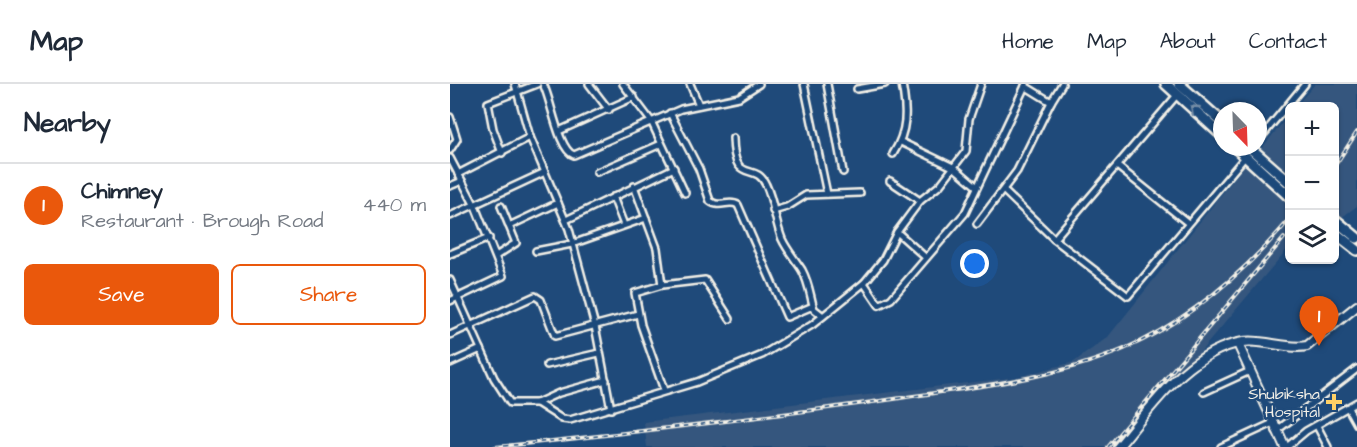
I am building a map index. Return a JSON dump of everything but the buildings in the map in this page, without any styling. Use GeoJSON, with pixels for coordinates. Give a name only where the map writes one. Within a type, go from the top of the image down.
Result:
{"type":"FeatureCollection","features":[{"type":"Feature","properties":{"kind":"main road"},"geometry":{"type":"LineString","coordinates":[[1166,84],[1179,87],[1213,115]]}},
{"type":"Feature","properties":{"kind":"main road"},"geometry":{"type":"LineString","coordinates":[[1179,87],[1213,125]]}},
{"type":"Feature","properties":{"kind":"main road"},"geometry":{"type":"LineString","coordinates":[[1257,156],[1285,191]]}},
{"type":"Feature","properties":{"kind":"main road"},"geometry":{"type":"LineString","coordinates":[[1260,156],[1285,179]]}},
{"type":"Feature","properties":{"kind":"main road"},"geometry":{"type":"LineString","coordinates":[[1339,222],[1357,238]]}},
{"type":"Feature","properties":{"kind":"main road"},"geometry":{"type":"LineString","coordinates":[[1339,235],[1357,250]]}},
{"type":"Feature","properties":{"kind":"street"},"geometry":{"type":"LineString","coordinates":[[515,84],[530,137],[566,220],[595,326],[611,409]]}},
{"type":"Feature","properties":{"kind":"street"},"geometry":{"type":"LineString","coordinates":[[502,153],[488,104],[537,84]]}},
{"type":"Feature","properties":{"kind":"street"},"geometry":{"type":"LineString","coordinates":[[543,84],[567,151],[574,155],[670,113],[739,97],[759,84]]}},
{"type":"Feature","properties":{"kind":"street"},"geometry":{"type":"LineString","coordinates":[[589,84],[609,110]]}},
{"type":"Feature","properties":{"kind":"street"},"geometry":{"type":"LineString","coordinates":[[623,84],[651,121],[685,193]]}},
{"type":"Feature","properties":{"kind":"street"},"geometry":{"type":"LineString","coordinates":[[690,84],[699,105]]}},
{"type":"Feature","properties":{"kind":"street"},"geometry":{"type":"LineString","coordinates":[[804,84],[827,194]]}},
{"type":"Feature","properties":{"kind":"street"},"geometry":{"type":"LineString","coordinates":[[827,84],[843,172]]}},
{"type":"Feature","properties":{"kind":"street"},"geometry":{"type":"LineString","coordinates":[[857,89],[885,84]]}},
{"type":"Feature","properties":{"kind":"street"},"geometry":{"type":"LineString","coordinates":[[893,154],[901,142],[907,114],[902,84]]}},
{"type":"Feature","properties":{"kind":"street"},"geometry":{"type":"LineString","coordinates":[[537,403],[566,420],[611,409],[664,390],[698,382],[762,355],[823,316],[864,283],[883,260],[897,232],[920,201],[940,185],[955,168],[966,151],[969,118],[981,84]]}},
{"type":"Feature","properties":{"kind":"street"},"geometry":{"type":"LineString","coordinates":[[977,224],[1004,191],[1035,138],[1062,84]]}},
{"type":"Feature","properties":{"kind":"street"},"geometry":{"type":"LineString","coordinates":[[1267,129],[1305,84]]}},
{"type":"Feature","properties":{"kind":"street"},"geometry":{"type":"LineString","coordinates":[[864,283],[879,305],[891,299],[965,213],[1026,85],[1051,102]]}},
{"type":"Feature","properties":{"kind":"street"},"geometry":{"type":"LineString","coordinates":[[1054,239],[1117,166],[1179,87]]}},
{"type":"Feature","properties":{"kind":"street"},"geometry":{"type":"LineString","coordinates":[[559,131],[634,97]]}},
{"type":"Feature","properties":{"kind":"street"},"geometry":{"type":"LineString","coordinates":[[670,113],[699,169],[710,201],[718,205],[733,202],[739,206],[787,317],[813,306]]}},
{"type":"Feature","properties":{"kind":"street"},"geometry":{"type":"LineString","coordinates":[[450,117],[457,139],[450,150]]}},
{"type":"Feature","properties":{"kind":"street"},"geometry":{"type":"LineString","coordinates":[[458,174],[530,137]]}},
{"type":"Feature","properties":{"kind":"street"},"geometry":{"type":"LineString","coordinates":[[733,138],[734,159],[742,169],[763,179],[782,240],[811,289],[813,306],[823,316]]}},
{"type":"Feature","properties":{"kind":"street"},"geometry":{"type":"LineString","coordinates":[[901,142],[955,168],[976,186]]}},
{"type":"Feature","properties":{"kind":"street"},"geometry":{"type":"LineString","coordinates":[[597,172],[661,144]]}},
{"type":"Feature","properties":{"kind":"street"},"geometry":{"type":"LineString","coordinates":[[1004,191],[1054,239],[1126,296],[1244,156]]}},
{"type":"Feature","properties":{"kind":"street"},"geometry":{"type":"LineString","coordinates":[[450,158],[489,238],[502,277],[450,301]]}},
{"type":"Feature","properties":{"kind":"street"},"geometry":{"type":"LineString","coordinates":[[1117,166],[1188,223]]}},
{"type":"Feature","properties":{"kind":"street"},"geometry":{"type":"LineString","coordinates":[[566,220],[674,168]]}},
{"type":"Feature","properties":{"kind":"street"},"geometry":{"type":"LineString","coordinates":[[450,216],[545,172]]}},
{"type":"Feature","properties":{"kind":"street"},"geometry":{"type":"LineString","coordinates":[[450,186],[462,181]]}},
{"type":"Feature","properties":{"kind":"street"},"geometry":{"type":"LineString","coordinates":[[890,181],[920,201]]}},
{"type":"Feature","properties":{"kind":"street"},"geometry":{"type":"LineString","coordinates":[[634,186],[657,248],[662,285]]}},
{"type":"Feature","properties":{"kind":"street"},"geometry":{"type":"LineString","coordinates":[[773,211],[787,207],[806,195],[860,193]]}},
{"type":"Feature","properties":{"kind":"street"},"geometry":{"type":"LineString","coordinates":[[613,197],[624,225]]}},
{"type":"Feature","properties":{"kind":"street"},"geometry":{"type":"LineString","coordinates":[[509,226],[558,202]]}},
{"type":"Feature","properties":{"kind":"street"},"geometry":{"type":"LineString","coordinates":[[496,256],[516,245],[501,206]]}},
{"type":"Feature","properties":{"kind":"street"},"geometry":{"type":"LineString","coordinates":[[536,251],[572,243],[646,218]]}},
{"type":"Feature","properties":{"kind":"street"},"geometry":{"type":"LineString","coordinates":[[897,232],[925,257]]}},
{"type":"Feature","properties":{"kind":"street"},"geometry":{"type":"LineString","coordinates":[[450,254],[489,238]]}},
{"type":"Feature","properties":{"kind":"street"},"geometry":{"type":"LineString","coordinates":[[450,280],[508,402],[514,405],[537,403],[559,393],[606,380]]}},
{"type":"Feature","properties":{"kind":"street"},"geometry":{"type":"LineString","coordinates":[[664,390],[638,314],[635,293],[662,285],[705,280],[730,319]]}},
{"type":"Feature","properties":{"kind":"street"},"geometry":{"type":"LineString","coordinates":[[450,335],[536,296],[541,300],[555,336],[638,314]]}},
{"type":"Feature","properties":{"kind":"street"},"geometry":{"type":"LineString","coordinates":[[1118,447],[1179,376],[1215,353],[1238,344],[1274,343],[1302,347],[1314,342],[1357,306]]}},
{"type":"Feature","properties":{"kind":"street"},"geometry":{"type":"LineString","coordinates":[[1238,344],[1274,427],[1286,447],[1357,402]]}},
{"type":"Feature","properties":{"kind":"street"},"geometry":{"type":"LineString","coordinates":[[450,363],[481,349]]}},
{"type":"Feature","properties":{"kind":"street"},"geometry":{"type":"LineString","coordinates":[[547,365],[599,353]]}},
{"type":"Feature","properties":{"kind":"street"},"geometry":{"type":"LineString","coordinates":[[1221,447],[1274,427],[1357,369]]}},
{"type":"Feature","properties":{"kind":"street"},"geometry":{"type":"LineString","coordinates":[[1204,392],[1250,371]]}},
{"type":"Feature","properties":{"kind":"street"},"geometry":{"type":"LineString","coordinates":[[1348,408],[1357,424]]}},
{"type":"Feature","properties":{"kind":"street"},"geometry":{"type":"LineString","coordinates":[[1317,426],[1328,447]]}},
{"type":"Feature","properties":{"kind":"shaded area"},"geometry":{"type":"Polygon","coordinates":[[[1315,84],[1357,84],[1357,206],[1341,218],[1339,216],[1339,102],[1299,102],[1315,84]]]}},
{"type":"Feature","properties":{"kind":"shaded area"},"geometry":{"type":"Polygon","coordinates":[[[1285,120],[1285,170],[1267,154],[1267,142],[1285,120]]]}},
{"type":"Feature","properties":{"kind":"shaded area"},"geometry":{"type":"Polygon","coordinates":[[[1246,164],[1285,200],[1285,252],[1120,447],[647,447],[644,422],[1017,377],[1074,362],[1108,337],[1246,164]]]}},
{"type":"Feature","properties":{"kind":"railway"},"geometry":{"type":"LineString","coordinates":[[1339,159],[1357,132]]}},
{"type":"Feature","properties":{"kind":"railway"},"geometry":{"type":"LineString","coordinates":[[495,447],[844,406],[982,386],[1069,368],[1124,349],[1193,310],[1234,277],[1285,225]]}},
{"type":"Feature","properties":{"kind":"railway"},"geometry":{"type":"LineString","coordinates":[[1108,447],[1284,238]]}},
{"type":"Feature","properties":{"kind":"place","name":"Chimney"},"geometry":{"type":"Point","coordinates":[1319,346]}},
{"type":"Feature","properties":{"kind":"place","name":"Shubiksha Hospital"},"geometry":{"type":"Point","coordinates":[1334,402]}}]}
